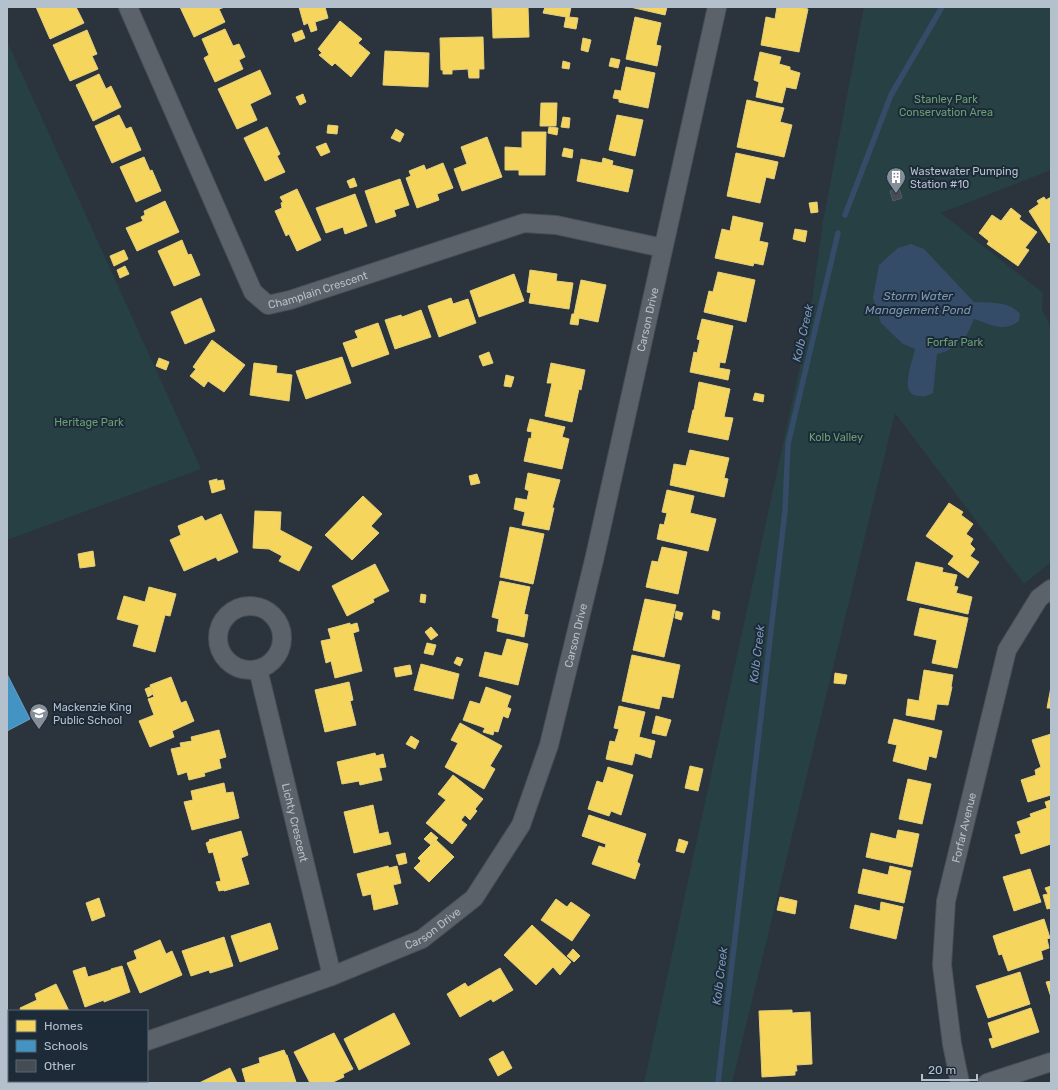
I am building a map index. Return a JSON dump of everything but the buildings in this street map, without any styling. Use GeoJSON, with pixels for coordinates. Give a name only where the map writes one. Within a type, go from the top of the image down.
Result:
{"type":"FeatureCollection","features":[{"type":"Feature","properties":{"kind":"street","name":"Champlain Crescent"},"geometry":{"type":"LineString","coordinates":[[128,7],[253,292],[268,305],[290,300],[524,224],[556,225],[663,248]]}},
{"type":"Feature","properties":{"kind":"street","name":"Carson Drive"},"geometry":{"type":"LineString","coordinates":[[148,1041],[332,976],[422,939],[474,898],[521,825],[549,745],[597,549],[716,7]]}},
{"type":"Feature","properties":{"kind":"street","name":"Forfar Avenue"},"geometry":{"type":"LineString","coordinates":[[960,1083],[952,1044],[942,965],[946,901],[1007,650],[1039,598],[1051,589]]}},
{"type":"Feature","properties":{"kind":"street","name":"Lichty Crescent"},"geometry":{"type":"LineString","coordinates":[[258,670],[332,976]]}},
{"type":"Feature","properties":{"kind":"street"},"geometry":{"type":"LineString","coordinates":[[987,1083],[1051,1062]]}},
{"type":"Feature","properties":{"kind":"green space"},"geometry":{"type":"Polygon","coordinates":[[[864,7],[1051,7],[1051,170],[941,213],[1043,293],[1042,309],[1051,329],[1051,562],[1024,584],[895,413],[732,1083],[644,1083],[808,329],[823,221],[864,7]]]}},
{"type":"Feature","properties":{"kind":"green space","name":"Heritage Park"},"geometry":{"type":"Polygon","coordinates":[[[7,41],[201,469],[7,540],[7,41]]]}},
{"type":"Feature","properties":{"kind":"water","name":"Storm Water Management Pond"},"geometry":{"type":"Polygon","coordinates":[[[911,244],[924,249],[974,302],[1005,305],[1016,310],[1020,314],[1019,321],[1013,325],[1002,327],[974,319],[965,339],[947,351],[937,354],[933,393],[927,396],[912,394],[909,390],[908,377],[915,349],[903,344],[881,323],[873,298],[879,265],[898,248],[911,244]]]}},
{"type":"Feature","properties":{"kind":"waterway","name":"Kolb Creek"},"geometry":{"type":"LineString","coordinates":[[845,215],[891,95],[942,7]]}},
{"type":"Feature","properties":{"kind":"waterway","name":"Kolb Creek"},"geometry":{"type":"LineString","coordinates":[[718,1083],[785,511],[788,444],[838,233]]}},
{"type":"Feature","properties":{"kind":"place","name":"Wastewater Pumping Station #10"},"geometry":{"type":"Point","coordinates":[896,194]}},
{"type":"Feature","properties":{"kind":"place","name":"Mackenzie King Public School"},"geometry":{"type":"Point","coordinates":[39,730]}},
{"type":"Feature","properties":{"kind":"park label","name":"Stanley Park Conservation Area"},"geometry":{"type":"Point","coordinates":[946,105]}},
{"type":"Feature","properties":{"kind":"park label","name":"Forfar Park"},"geometry":{"type":"Point","coordinates":[955,342]}},
{"type":"Feature","properties":{"kind":"park label","name":"Kolb Valley"},"geometry":{"type":"Point","coordinates":[836,437]}}]}
